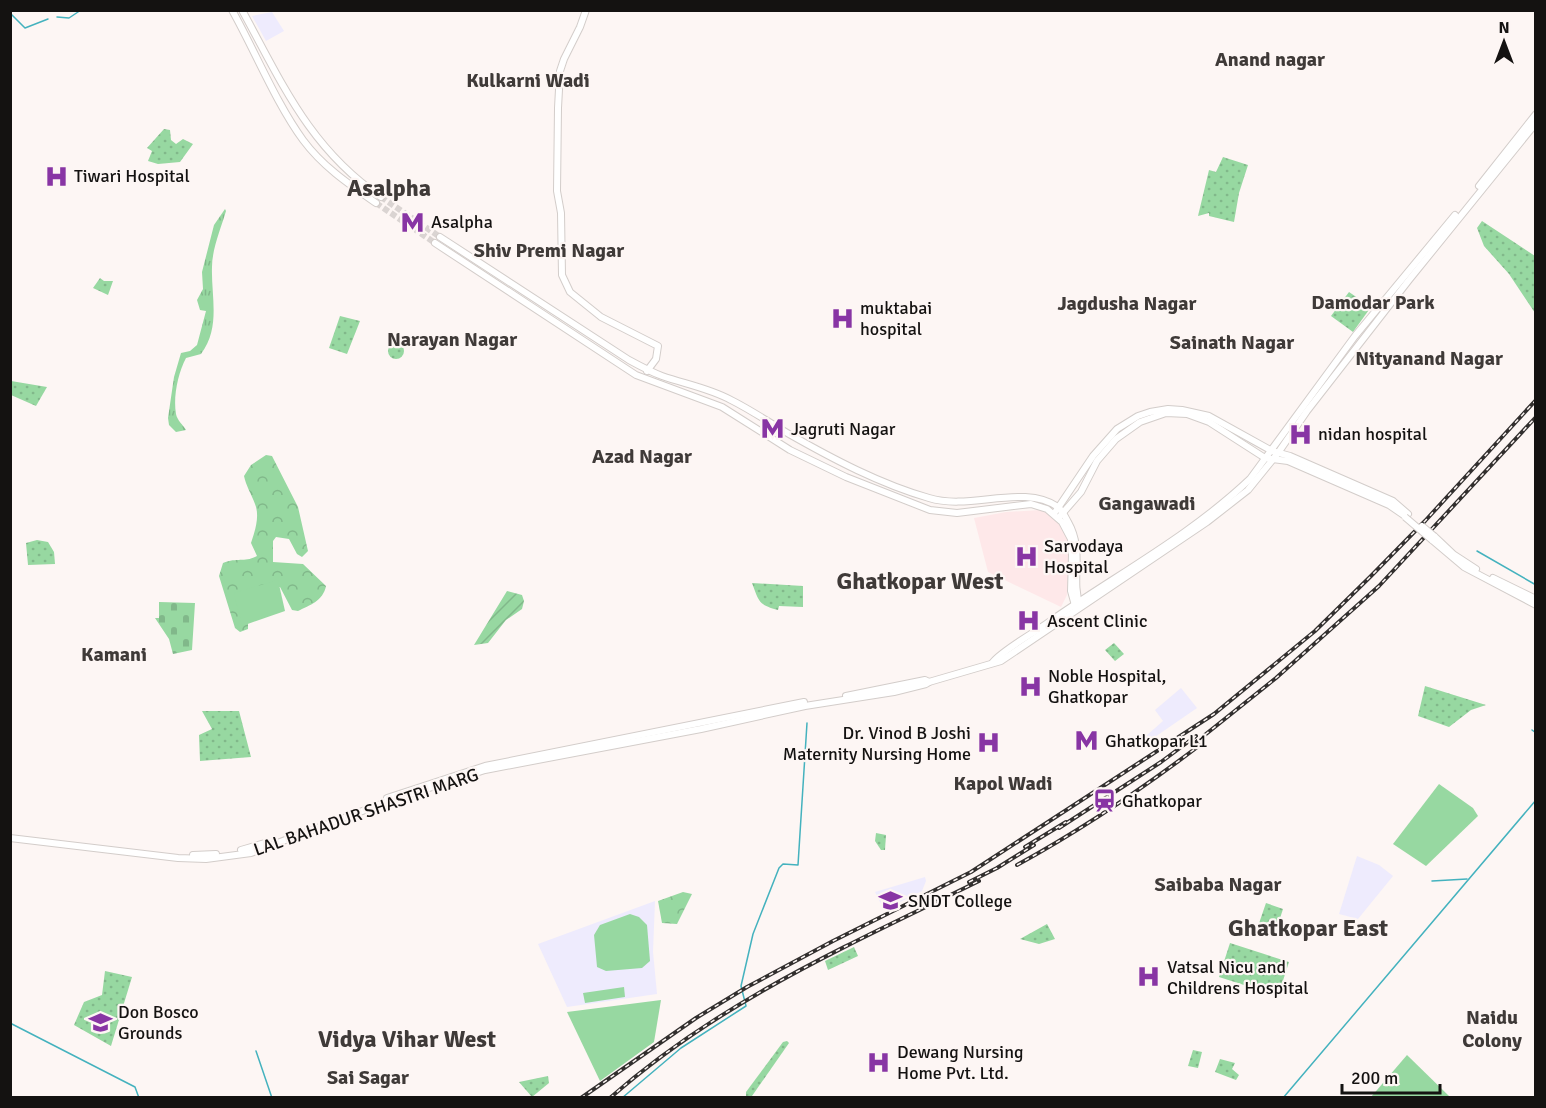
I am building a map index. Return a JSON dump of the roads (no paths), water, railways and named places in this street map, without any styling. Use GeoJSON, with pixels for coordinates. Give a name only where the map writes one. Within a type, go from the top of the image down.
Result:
{"type":"FeatureCollection","features":[{"type":"Feature","properties":{"kind":"main road"},"geometry":{"type":"LineString","coordinates":[[232,10],[304,141],[328,167],[346,182],[379,200],[311,132],[242,10]]}},
{"type":"Feature","properties":{"kind":"main road"},"geometry":{"type":"LineString","coordinates":[[586,10],[560,71],[557,191],[561,213],[562,275],[570,292],[601,317],[658,346],[656,359],[643,378]]}},
{"type":"Feature","properties":{"kind":"main road"},"geometry":{"type":"LineString","coordinates":[[259,61],[268,57]]}},
{"type":"Feature","properties":{"kind":"main road","name":"LAL BAHADUR SHASTRI MARG"},"geometry":{"type":"LineString","coordinates":[[1275,452],[1355,336],[1536,114]]}},
{"type":"Feature","properties":{"kind":"main road","name":"LAL BAHADUR SHASTRI MARG"},"geometry":{"type":"LineString","coordinates":[[10,836],[179,855],[250,850],[438,783],[509,763],[805,706],[894,692],[973,670],[993,662],[1231,497],[1250,480],[1289,437],[1476,195],[1536,123]]}},
{"type":"Feature","properties":{"kind":"main road"},"geometry":{"type":"LineString","coordinates":[[440,237],[629,360],[658,374],[728,398],[844,463],[898,487],[935,500],[958,503],[1019,497],[1040,499],[1058,513],[1073,538],[1075,573],[1071,591],[1077,605]]}},
{"type":"Feature","properties":{"kind":"main road"},"geometry":{"type":"LineString","coordinates":[[435,243],[636,375],[722,407],[795,453],[846,477],[930,510],[957,513],[1016,505],[1041,506],[1058,513]]}},
{"type":"Feature","properties":{"kind":"main road"},"geometry":{"type":"LineString","coordinates":[[449,252],[454,246]]}},
{"type":"Feature","properties":{"kind":"main road"},"geometry":{"type":"LineString","coordinates":[[655,382],[658,374]]}},
{"type":"Feature","properties":{"kind":"main road"},"geometry":{"type":"LineString","coordinates":[[1058,513],[1103,443],[1117,429],[1138,416],[1157,410],[1200,413],[1268,459],[1298,462]]}},
{"type":"Feature","properties":{"kind":"main road"},"geometry":{"type":"LineString","coordinates":[[1220,425],[1275,452],[1290,456],[1298,462],[1389,505],[1408,517],[1457,562],[1536,599]]}},
{"type":"Feature","properties":{"kind":"main road"},"geometry":{"type":"LineString","coordinates":[[1289,437],[1287,446],[1290,456]]}},
{"type":"Feature","properties":{"kind":"main road"},"geometry":{"type":"LineString","coordinates":[[795,453],[802,441]]}},
{"type":"Feature","properties":{"kind":"main road"},"geometry":{"type":"LineString","coordinates":[[894,497],[898,487]]}},
{"type":"Feature","properties":{"kind":"main road"},"geometry":{"type":"LineString","coordinates":[[1483,575],[1536,605]]}},
{"type":"Feature","properties":{"kind":"waterway"},"geometry":{"type":"LineString","coordinates":[[57,17],[69,18],[81,10]]}},
{"type":"Feature","properties":{"kind":"waterway"},"geometry":{"type":"LineString","coordinates":[[10,13],[25,28],[48,19]]}},
{"type":"Feature","properties":{"kind":"waterway"},"geometry":{"type":"LineString","coordinates":[[1477,551],[1536,585]]}},
{"type":"Feature","properties":{"kind":"waterway"},"geometry":{"type":"LineString","coordinates":[[622,1098],[681,1048],[746,1006],[741,986],[753,934],[779,868],[783,864],[798,865],[807,723]]}},
{"type":"Feature","properties":{"kind":"waterway"},"geometry":{"type":"LineString","coordinates":[[1532,730],[1536,733]]}},
{"type":"Feature","properties":{"kind":"waterway"},"geometry":{"type":"LineString","coordinates":[[1283,1098],[1536,800]]}},
{"type":"Feature","properties":{"kind":"waterway"},"geometry":{"type":"LineString","coordinates":[[1536,844],[1536,849]]}},
{"type":"Feature","properties":{"kind":"waterway"},"geometry":{"type":"LineString","coordinates":[[1432,881],[1467,879]]}},
{"type":"Feature","properties":{"kind":"waterway"},"geometry":{"type":"LineString","coordinates":[[10,1023],[135,1087],[139,1098]]}},
{"type":"Feature","properties":{"kind":"waterway"},"geometry":{"type":"LineString","coordinates":[[256,1051],[272,1098]]}},
{"type":"Feature","properties":{"kind":"tunnel"},"geometry":{"type":"LineString","coordinates":[[381,197],[440,237]]}},
{"type":"Feature","properties":{"kind":"tunnel"},"geometry":{"type":"LineString","coordinates":[[376,203],[435,243]]}},
{"type":"Feature","properties":{"kind":"railway"},"geometry":{"type":"LineString","coordinates":[[581,1098],[696,1018],[747,987],[971,872],[1214,714],[1315,631],[1425,521],[1536,400]]}},
{"type":"Feature","properties":{"kind":"railway"},"geometry":{"type":"LineString","coordinates":[[1191,746],[1276,678],[1379,586],[1536,417]]}},
{"type":"Feature","properties":{"kind":"railway"},"geometry":{"type":"LineString","coordinates":[[1059,828],[1161,762],[1196,736]]}},
{"type":"Feature","properties":{"kind":"railway"},"geometry":{"type":"LineString","coordinates":[[1017,865],[1111,808],[1200,745]]}},
{"type":"Feature","properties":{"kind":"railway"},"geometry":{"type":"LineString","coordinates":[[1025,847],[1066,822]]}},
{"type":"Feature","properties":{"kind":"railway"},"geometry":{"type":"LineString","coordinates":[[969,882],[1034,845]]}},
{"type":"Feature","properties":{"kind":"railway"},"geometry":{"type":"LineString","coordinates":[[610,1098],[652,1063],[741,1004],[834,952],[979,881]]}},
{"type":"Feature","properties":{"kind":"place","name":"Tiwari Hospital"},"geometry":{"type":"Point","coordinates":[56,176]}},
{"type":"Feature","properties":{"kind":"place","name":"Asalpha"},"geometry":{"type":"Point","coordinates":[413,222]}},
{"type":"Feature","properties":{"kind":"place","name":"muktabai hospital"},"geometry":{"type":"Point","coordinates":[842,318]}},
{"type":"Feature","properties":{"kind":"place","name":"Jagruti Nagar"},"geometry":{"type":"Point","coordinates":[773,429]}},
{"type":"Feature","properties":{"kind":"place","name":"nidan hospital"},"geometry":{"type":"Point","coordinates":[1300,434]}},
{"type":"Feature","properties":{"kind":"place","name":"Sarvodaya Hospital"},"geometry":{"type":"Point","coordinates":[1026,556]}},
{"type":"Feature","properties":{"kind":"place","name":"Ascent Clinic"},"geometry":{"type":"Point","coordinates":[1029,621]}},
{"type":"Feature","properties":{"kind":"place","name":"Noble Hospital, Ghatkopar"},"geometry":{"type":"Point","coordinates":[1030,686]}},
{"type":"Feature","properties":{"kind":"place","name":"Ghatkopar L1"},"geometry":{"type":"Point","coordinates":[1087,741]}},
{"type":"Feature","properties":{"kind":"place","name":"Dr. Vinod B Joshi Maternity Nursing Home"},"geometry":{"type":"Point","coordinates":[989,743]}},
{"type":"Feature","properties":{"kind":"place","name":"Ghatkopar"},"geometry":{"type":"Point","coordinates":[1104,801]}},
{"type":"Feature","properties":{"kind":"place","name":"SNDT College"},"geometry":{"type":"Point","coordinates":[890,901]}},
{"type":"Feature","properties":{"kind":"place","name":"Vatsal Nicu and Childrens Hospital"},"geometry":{"type":"Point","coordinates":[1149,977]}},
{"type":"Feature","properties":{"kind":"place","name":"Don Bosco Grounds"},"geometry":{"type":"Point","coordinates":[100,1022]}},
{"type":"Feature","properties":{"kind":"place","name":"Dewang Nursing Home Pvt. Ltd."},"geometry":{"type":"Point","coordinates":[879,1062]}},
{"type":"Feature","properties":{"kind":"district","name":"Anand nagar"},"geometry":{"type":"Point","coordinates":[1270,59]}},
{"type":"Feature","properties":{"kind":"district","name":"Kulkarni Wadi"},"geometry":{"type":"Point","coordinates":[528,80]}},
{"type":"Feature","properties":{"kind":"district","name":"Asalpha"},"geometry":{"type":"Point","coordinates":[389,188]}},
{"type":"Feature","properties":{"kind":"district","name":"Shiv Premi Nagar"},"geometry":{"type":"Point","coordinates":[549,250]}},
{"type":"Feature","properties":{"kind":"district","name":"Damodar Park"},"geometry":{"type":"Point","coordinates":[1373,302]}},
{"type":"Feature","properties":{"kind":"district","name":"Jagdusha Nagar"},"geometry":{"type":"Point","coordinates":[1127,303]}},
{"type":"Feature","properties":{"kind":"district","name":"Narayan Nagar"},"geometry":{"type":"Point","coordinates":[452,339]}},
{"type":"Feature","properties":{"kind":"district","name":"Sainath Nagar"},"geometry":{"type":"Point","coordinates":[1232,342]}},
{"type":"Feature","properties":{"kind":"district","name":"Nityanand Nagar"},"geometry":{"type":"Point","coordinates":[1429,358]}},
{"type":"Feature","properties":{"kind":"district","name":"Azad Nagar"},"geometry":{"type":"Point","coordinates":[642,456]}},
{"type":"Feature","properties":{"kind":"district","name":"Gangawadi"},"geometry":{"type":"Point","coordinates":[1147,503]}},
{"type":"Feature","properties":{"kind":"district","name":"Ghatkopar West"},"geometry":{"type":"Point","coordinates":[920,581]}},
{"type":"Feature","properties":{"kind":"district","name":"Kamani"},"geometry":{"type":"Point","coordinates":[114,654]}},
{"type":"Feature","properties":{"kind":"district","name":"Kapol Wadi"},"geometry":{"type":"Point","coordinates":[1003,783]}},
{"type":"Feature","properties":{"kind":"district","name":"Saibaba Nagar"},"geometry":{"type":"Point","coordinates":[1218,884]}},
{"type":"Feature","properties":{"kind":"district","name":"Ghatkopar East"},"geometry":{"type":"Point","coordinates":[1308,928]}},
{"type":"Feature","properties":{"kind":"district","name":"Naidu Colony"},"geometry":{"type":"Point","coordinates":[1492,1028]}},
{"type":"Feature","properties":{"kind":"district","name":"Vidya Vihar West"},"geometry":{"type":"Point","coordinates":[407,1039]}},
{"type":"Feature","properties":{"kind":"district","name":"Sai Sagar"},"geometry":{"type":"Point","coordinates":[368,1077]}}]}
